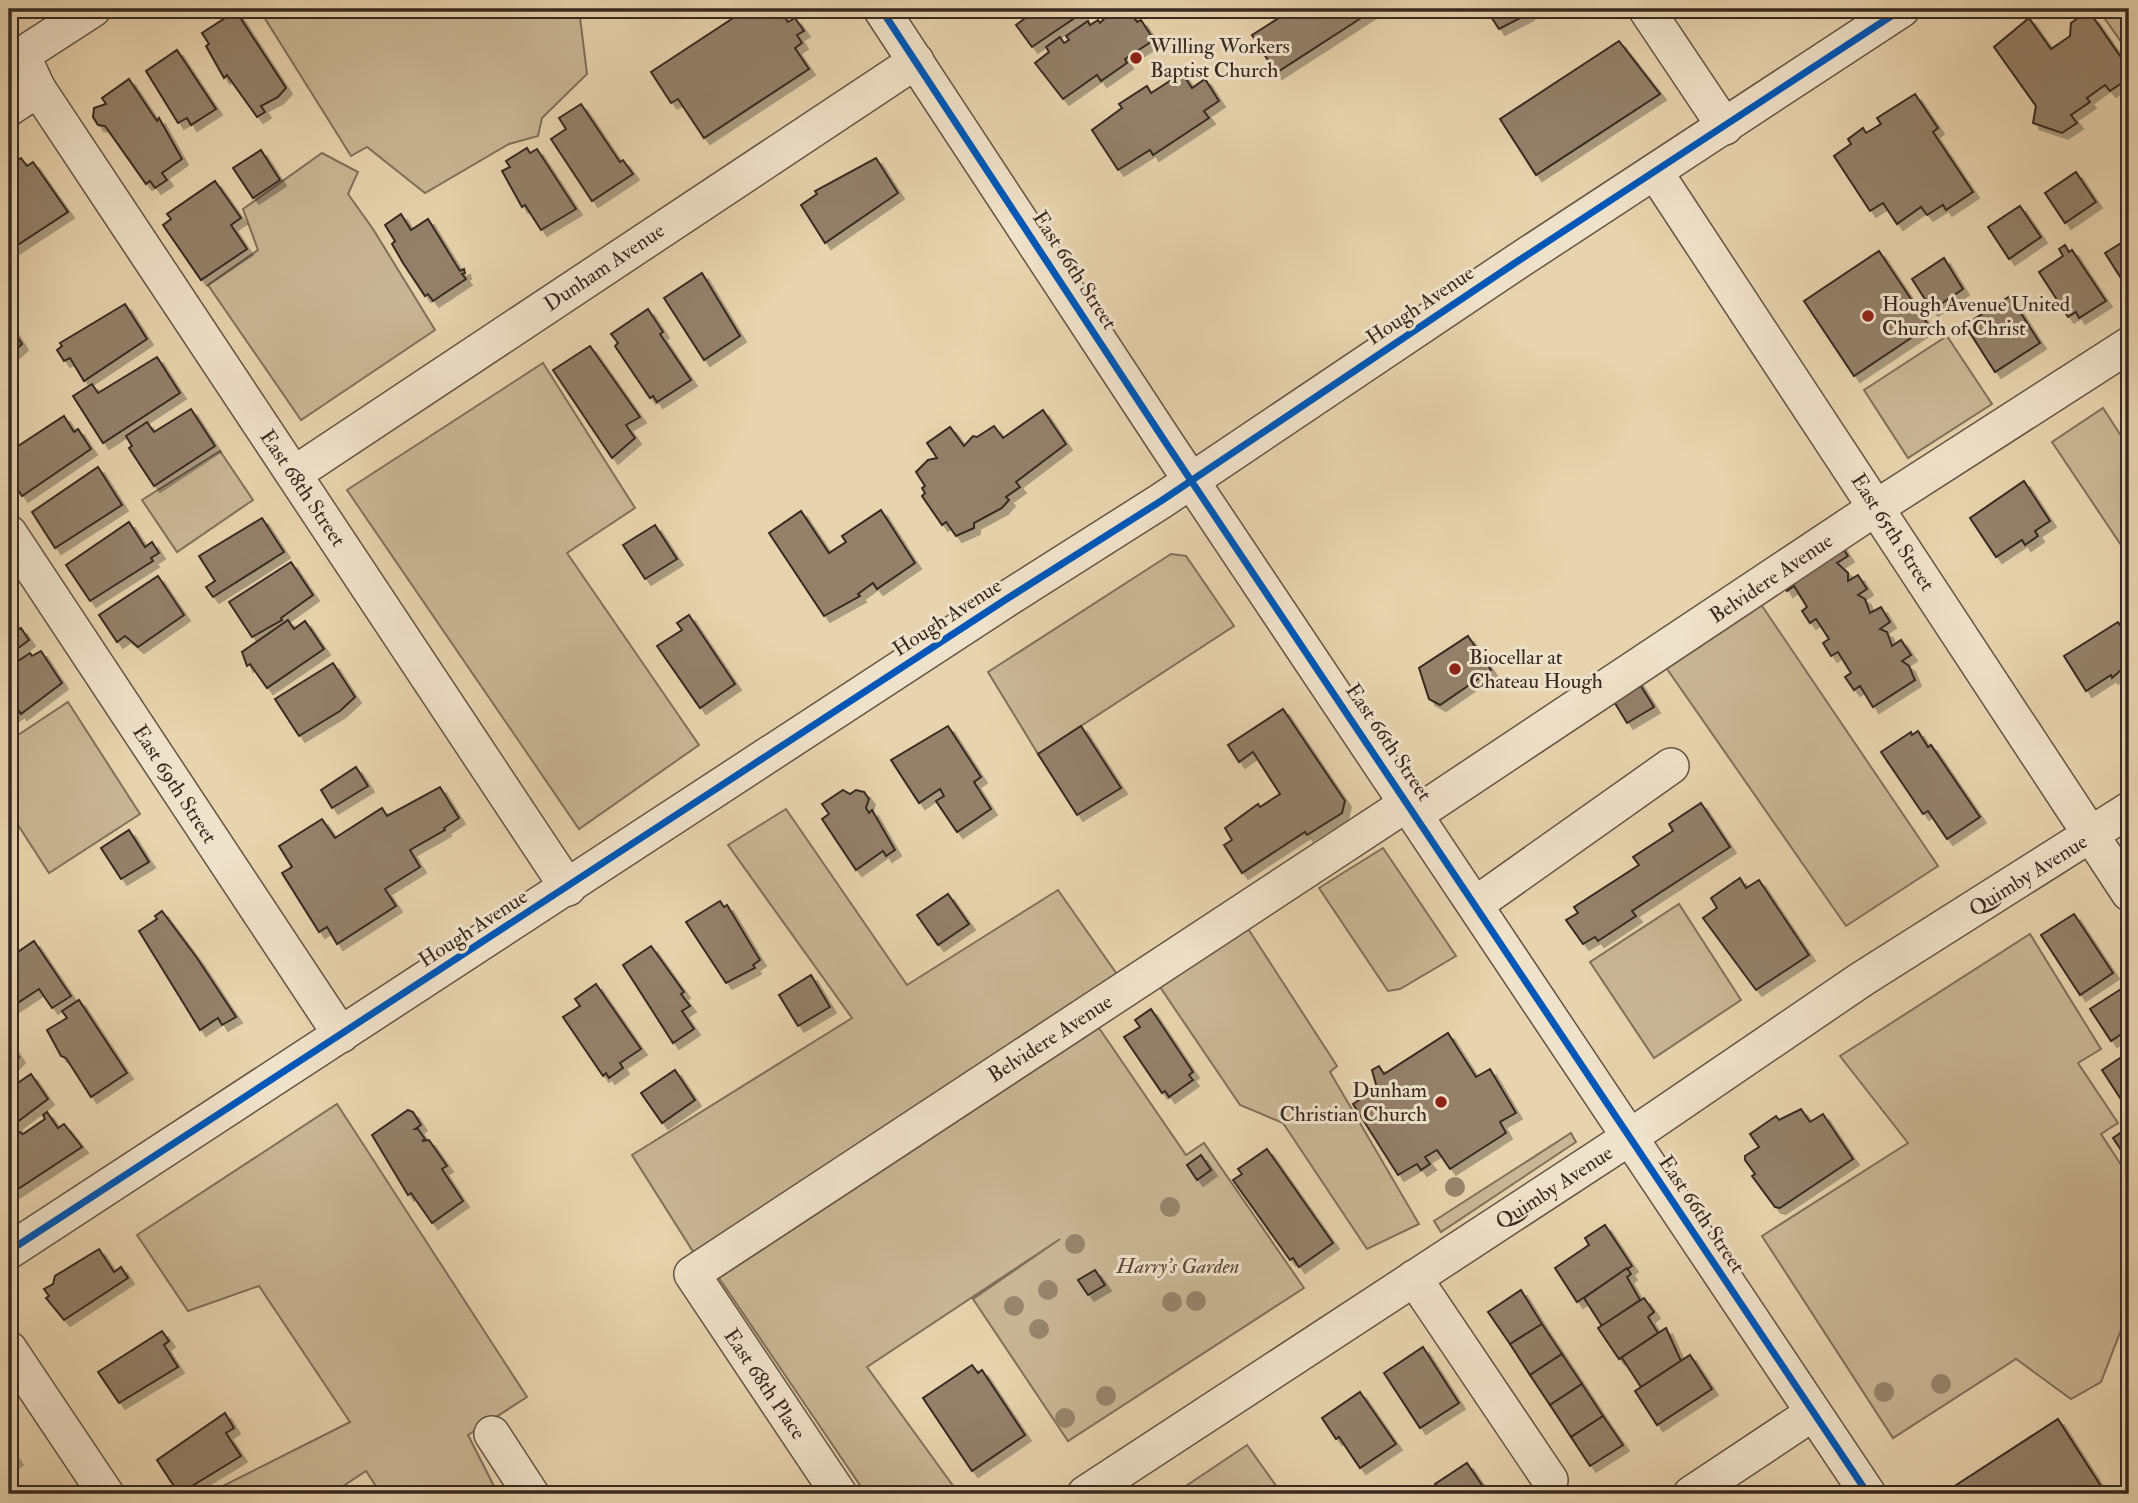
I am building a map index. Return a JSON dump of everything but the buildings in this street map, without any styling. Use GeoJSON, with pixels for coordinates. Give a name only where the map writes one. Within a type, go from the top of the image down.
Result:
{"type":"FeatureCollection","features":[{"type":"Feature","properties":{"kind":"street","name":"East 68th Street"},"geometry":{"type":"LineString","coordinates":[[93,9],[22,55],[38,89],[568,888]]}},
{"type":"Feature","properties":{"kind":"street","name":"East 66th Street"},"geometry":{"type":"LineString","coordinates":[[881,9],[1868,1494]]}},
{"type":"Feature","properties":{"kind":"street"},"geometry":{"type":"LineString","coordinates":[[1646,9],[1725,127]]}},
{"type":"Feature","properties":{"kind":"street","name":"Hough Avenue"},"geometry":{"type":"LineString","coordinates":[[9,1251],[1192,480],[1902,9]]}},
{"type":"Feature","properties":{"kind":"street","name":"Dunham Avenue"},"geometry":{"type":"LineString","coordinates":[[294,474],[916,61]]}},
{"type":"Feature","properties":{"kind":"street"},"geometry":{"type":"LineString","coordinates":[[9,108],[38,89]]}},
{"type":"Feature","properties":{"kind":"street","name":"East 65th Street"},"geometry":{"type":"LineString","coordinates":[[1655,172],[2129,893]]}},
{"type":"Feature","properties":{"kind":"street","name":"Belvidere Avenue"},"geometry":{"type":"LineString","coordinates":[[692,1274],[2129,345]]}},
{"type":"Feature","properties":{"kind":"street","name":"East 69th Street"},"geometry":{"type":"LineString","coordinates":[[9,533],[341,1035]]}},
{"type":"Feature","properties":{"kind":"street"},"geometry":{"type":"LineString","coordinates":[[1476,904],[1671,766]]}},
{"type":"Feature","properties":{"kind":"street","name":"Quimby Avenue"},"geometry":{"type":"LineString","coordinates":[[1084,1494],[1630,1137],[1862,979],[2129,810]]}},
{"type":"Feature","properties":{"kind":"street","name":"East 68th Place"},"geometry":{"type":"LineString","coordinates":[[692,1274],[839,1494]]}},
{"type":"Feature","properties":{"kind":"street"},"geometry":{"type":"LineString","coordinates":[[1414,1278],[1550,1480]]}},
{"type":"Feature","properties":{"kind":"street"},"geometry":{"type":"LineString","coordinates":[[9,1349],[106,1494]]}},
{"type":"Feature","properties":{"kind":"street"},"geometry":{"type":"LineString","coordinates":[[1691,1494],[1813,1413]]}},
{"type":"Feature","properties":{"kind":"street"},"geometry":{"type":"LineString","coordinates":[[492,1434],[531,1494]]}},
{"type":"Feature","properties":{"kind":"green space"},"geometry":{"type":"Polygon","coordinates":[[[259,9],[579,9],[587,74],[542,118],[538,136],[509,144],[425,193],[367,147],[351,156],[259,9]]]}},
{"type":"Feature","properties":{"kind":"green space"},"geometry":{"type":"Polygon","coordinates":[[[2098,9],[2129,9],[2129,53],[2098,9]]]}},
{"type":"Feature","properties":{"kind":"green space"},"geometry":{"type":"Polygon","coordinates":[[[322,153],[358,172],[348,194],[373,229],[435,330],[301,420],[208,285],[258,250],[243,209],[322,153]]]}},
{"type":"Feature","properties":{"kind":"green space"},"geometry":{"type":"Polygon","coordinates":[[[1947,336],[1992,404],[1908,458],[1864,390],[1947,336]]]}},
{"type":"Feature","properties":{"kind":"green space"},"geometry":{"type":"Polygon","coordinates":[[[543,363],[635,508],[567,553],[699,745],[579,829],[347,490],[543,363]]]}},
{"type":"Feature","properties":{"kind":"green space"},"geometry":{"type":"Polygon","coordinates":[[[2103,408],[2129,448],[2129,557],[2052,442],[2103,408]]]}},
{"type":"Feature","properties":{"kind":"green space"},"geometry":{"type":"Polygon","coordinates":[[[220,451],[253,500],[177,552],[142,500],[220,451]]]}},
{"type":"Feature","properties":{"kind":"green space"},"geometry":{"type":"Polygon","coordinates":[[[1171,554],[1186,556],[1234,626],[1038,754],[988,672],[1171,554]]]}},
{"type":"Feature","properties":{"kind":"green space"},"geometry":{"type":"Polygon","coordinates":[[[1758,600],[1938,866],[1846,926],[1665,666],[1758,600]]]}},
{"type":"Feature","properties":{"kind":"green space"},"geometry":{"type":"Polygon","coordinates":[[[68,702],[140,814],[49,873],[9,811],[9,741],[68,702]]]}},
{"type":"Feature","properties":{"kind":"green space"},"geometry":{"type":"Polygon","coordinates":[[[786,809],[907,985],[1058,890],[1121,980],[694,1253],[632,1155],[852,1018],[728,845],[786,809]]]}},
{"type":"Feature","properties":{"kind":"green space"},"geometry":{"type":"Polygon","coordinates":[[[1383,848],[1456,956],[1400,989],[1388,991],[1319,888],[1383,848]]]}},
{"type":"Feature","properties":{"kind":"green space"},"geometry":{"type":"Polygon","coordinates":[[[1679,904],[1741,1000],[1654,1058],[1590,962],[1679,904]]]}},
{"type":"Feature","properties":{"kind":"green space"},"geometry":{"type":"Polygon","coordinates":[[[1247,927],[1337,1066],[1330,1072],[1419,1224],[1367,1249],[1283,1123],[1240,1105],[1160,987],[1247,927]]]}},
{"type":"Feature","properties":{"kind":"green space"},"geometry":{"type":"Polygon","coordinates":[[[2030,934],[2101,1049],[2078,1063],[2118,1123],[2101,1134],[2129,1177],[2129,1309],[2101,1382],[2071,1399],[2016,1359],[1893,1438],[1762,1236],[1908,1143],[1840,1056],[2030,934]]]}},
{"type":"Feature","properties":{"kind":"green space","name":"Harry's Garden"},"geometry":{"type":"Polygon","coordinates":[[[1099,1028],[1186,1155],[1204,1143],[1304,1288],[1068,1441],[973,1299],[1060,1239],[867,1367],[959,1494],[866,1494],[719,1278],[1099,1028]]]}},
{"type":"Feature","properties":{"kind":"green space"},"geometry":{"type":"Polygon","coordinates":[[[337,1104],[527,1397],[468,1435],[498,1494],[381,1494],[366,1471],[331,1494],[207,1494],[350,1422],[259,1286],[188,1311],[137,1235],[337,1104]]]}},
{"type":"Feature","properties":{"kind":"green space"},"geometry":{"type":"Polygon","coordinates":[[[1571,1133],[1576,1142],[1441,1232],[1434,1221],[1571,1133]]]}},
{"type":"Feature","properties":{"kind":"green space"},"geometry":{"type":"Polygon","coordinates":[[[1247,1445],[1282,1494],[1174,1494],[1247,1445]]]}},
{"type":"Feature","properties":{"kind":"cycle path"},"geometry":{"type":"LineString","coordinates":[[881,9],[1166,443],[1868,1494]]}},
{"type":"Feature","properties":{"kind":"cycle path"},"geometry":{"type":"LineString","coordinates":[[9,1251],[1005,600],[1161,501],[1515,263],[1902,9]]}},
{"type":"Feature","properties":{"kind":"place","name":"Willing Workers Baptist Church"},"geometry":{"type":"Point","coordinates":[1136,58]}},
{"type":"Feature","properties":{"kind":"place","name":"Hough Avenue United Church of Christ"},"geometry":{"type":"Point","coordinates":[1868,316]}},
{"type":"Feature","properties":{"kind":"place","name":"Biocellar at Chateau Hough"},"geometry":{"type":"Point","coordinates":[1455,669]}},
{"type":"Feature","properties":{"kind":"place","name":"Dunham Christian Church"},"geometry":{"type":"Point","coordinates":[1441,1102]}}]}
